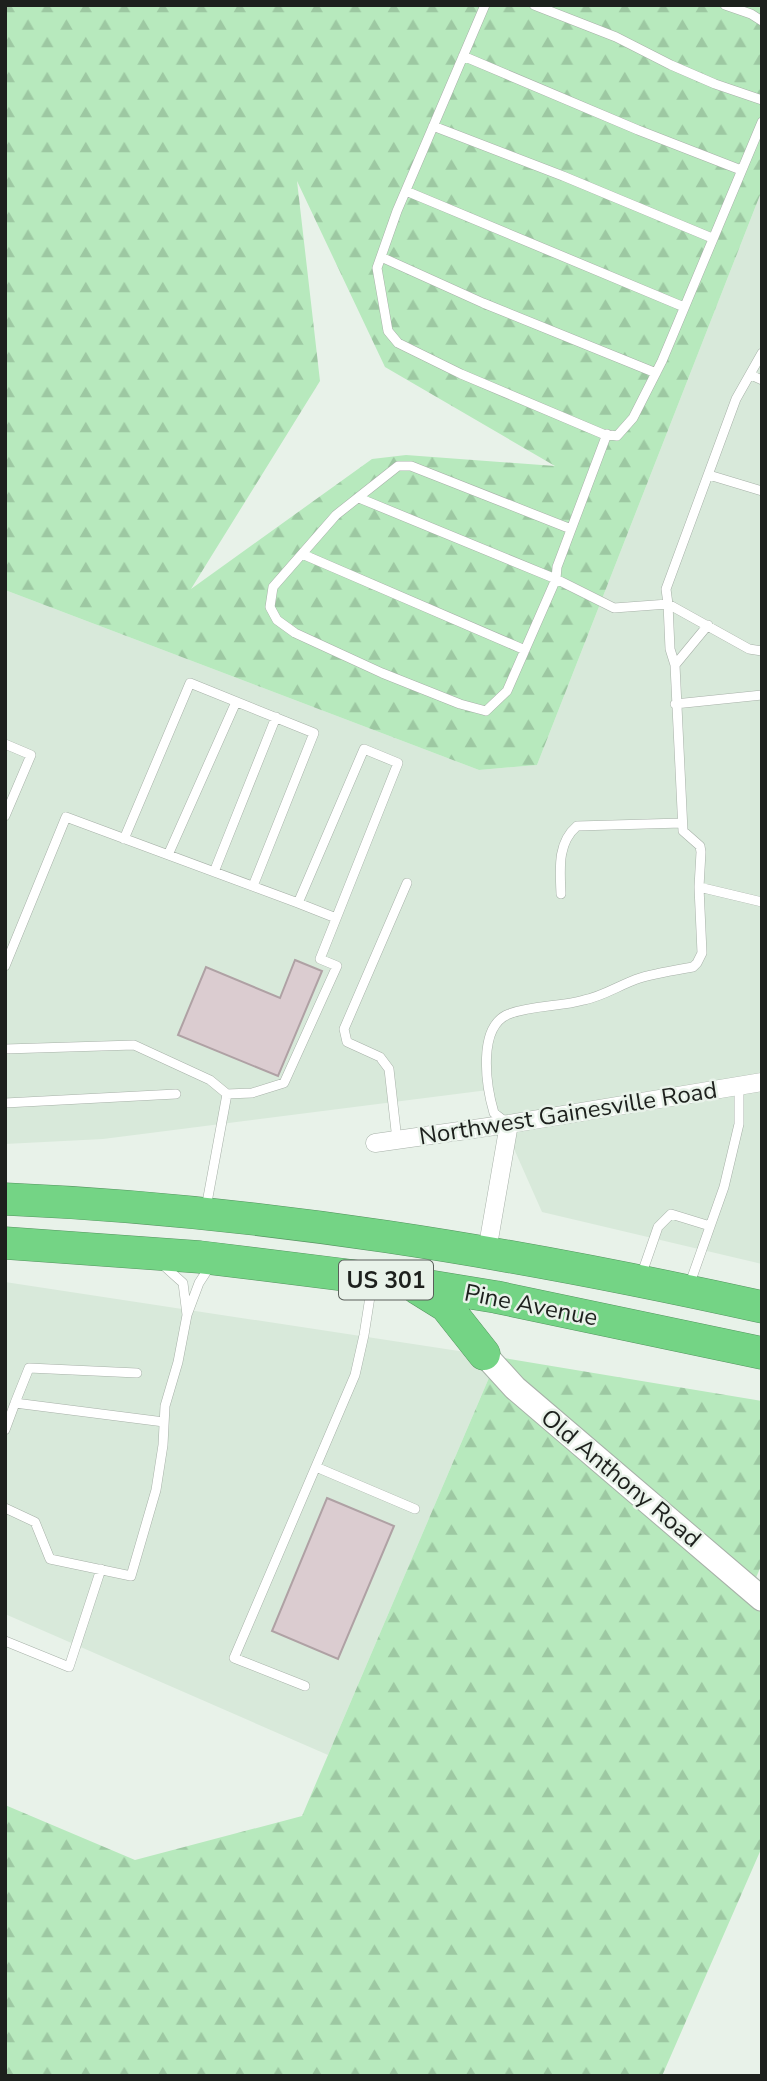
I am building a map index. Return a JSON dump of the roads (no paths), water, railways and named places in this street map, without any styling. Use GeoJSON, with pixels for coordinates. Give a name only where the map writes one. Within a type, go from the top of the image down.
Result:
{"type":"FeatureCollection","features":[{"type":"Feature","properties":{"kind":"highway","name":"Pine Avenue"},"geometry":{"type":"LineString","coordinates":[[5,1199],[205,1214],[369,1233],[486,1251],[762,1307]]}},
{"type":"Feature","properties":{"kind":"highway"},"geometry":{"type":"LineString","coordinates":[[5,1228],[176,1239],[194,1231],[205,1214]]}},
{"type":"Feature","properties":{"kind":"highway"},"geometry":{"type":"LineString","coordinates":[[214,1259],[221,1237],[240,1230],[344,1245],[360,1242],[369,1233]]}},
{"type":"Feature","properties":{"kind":"highway","name":"Pine Avenue"},"geometry":{"type":"LineString","coordinates":[[5,1243],[214,1259],[410,1283],[496,1297],[762,1353]]}},
{"type":"Feature","properties":{"kind":"highway"},"geometry":{"type":"LineString","coordinates":[[410,1283],[454,1277],[476,1266],[486,1251]]}},
{"type":"Feature","properties":{"kind":"highway"},"geometry":{"type":"LineString","coordinates":[[410,1283],[446,1306],[484,1354]]}},
{"type":"Feature","properties":{"kind":"highway"},"geometry":{"type":"LineString","coordinates":[[484,1354],[478,1324],[483,1312],[496,1297]]}},
{"type":"Feature","properties":{"kind":"street","name":"Northwest Gainesville Road"},"geometry":{"type":"LineString","coordinates":[[375,1143],[762,1082]]}},
{"type":"Feature","properties":{"kind":"street"},"geometry":{"type":"LineString","coordinates":[[486,1251],[509,1124]]}},
{"type":"Feature","properties":{"kind":"street","name":"Old Anthony Road"},"geometry":{"type":"LineString","coordinates":[[484,1354],[515,1388],[762,1599]]}},
{"type":"Feature","properties":{"kind":"lane"},"geometry":{"type":"LineString","coordinates":[[485,5],[406,191],[377,268],[388,331],[398,342],[461,374],[617,436],[633,418],[656,373],[762,122]]}},
{"type":"Feature","properties":{"kind":"lane"},"geometry":{"type":"LineString","coordinates":[[534,5],[616,37],[715,84],[762,100]]}},
{"type":"Feature","properties":{"kind":"lane"},"geometry":{"type":"LineString","coordinates":[[725,5],[751,14],[762,22]]}},
{"type":"Feature","properties":{"kind":"lane"},"geometry":{"type":"LineString","coordinates":[[463,56],[741,170]]}},
{"type":"Feature","properties":{"kind":"lane"},"geometry":{"type":"LineString","coordinates":[[433,126],[712,238]]}},
{"type":"Feature","properties":{"kind":"lane"},"geometry":{"type":"LineString","coordinates":[[406,191],[684,307]]}},
{"type":"Feature","properties":{"kind":"lane"},"geometry":{"type":"LineString","coordinates":[[381,257],[483,303],[656,373]]}},
{"type":"Feature","properties":{"kind":"lane"},"geometry":{"type":"LineString","coordinates":[[509,1124],[494,1112],[488,1073],[489,1041],[500,1017],[584,1000],[638,978],[693,967],[702,953],[700,846],[685,835],[682,823],[675,664],[670,649],[666,589],[736,399],[762,353]]}},
{"type":"Feature","properties":{"kind":"lane"},"geometry":{"type":"LineString","coordinates":[[751,375],[762,380]]}},
{"type":"Feature","properties":{"kind":"lane"},"geometry":{"type":"LineString","coordinates":[[571,529],[411,466],[398,466],[336,515],[273,587],[270,607],[277,620],[295,633],[382,673],[485,711],[507,691],[556,579],[557,567],[607,434]]}},
{"type":"Feature","properties":{"kind":"lane"},"geometry":{"type":"LineString","coordinates":[[709,475],[762,491]]}},
{"type":"Feature","properties":{"kind":"lane"},"geometry":{"type":"LineString","coordinates":[[359,498],[556,579],[614,608],[668,604],[749,649],[762,651]]}},
{"type":"Feature","properties":{"kind":"lane"},"geometry":{"type":"LineString","coordinates":[[302,554],[525,650]]}},
{"type":"Feature","properties":{"kind":"lane"},"geometry":{"type":"LineString","coordinates":[[675,664],[708,625]]}},
{"type":"Feature","properties":{"kind":"lane"},"geometry":{"type":"LineString","coordinates":[[124,839],[190,683],[314,733],[253,886]]}},
{"type":"Feature","properties":{"kind":"lane"},"geometry":{"type":"LineString","coordinates":[[675,704],[762,695]]}},
{"type":"Feature","properties":{"kind":"lane"},"geometry":{"type":"LineString","coordinates":[[168,855],[236,702]]}},
{"type":"Feature","properties":{"kind":"lane"},"geometry":{"type":"LineString","coordinates":[[214,872],[276,717]]}},
{"type":"Feature","properties":{"kind":"lane"},"geometry":{"type":"LineString","coordinates":[[5,744],[31,755],[10,792],[5,816]]}},
{"type":"Feature","properties":{"kind":"lane"},"geometry":{"type":"LineString","coordinates":[[5,1048],[134,1045],[210,1080],[227,1094],[252,1093],[284,1083],[337,966],[320,959],[398,763],[364,749],[298,903]]}},
{"type":"Feature","properties":{"kind":"lane"},"geometry":{"type":"LineString","coordinates":[[5,966],[66,817],[336,918]]}},
{"type":"Feature","properties":{"kind":"lane"},"geometry":{"type":"LineString","coordinates":[[561,894],[560,862],[566,836],[577,826],[682,823]]}},
{"type":"Feature","properties":{"kind":"lane"},"geometry":{"type":"LineString","coordinates":[[397,1140],[389,1069],[380,1056],[347,1042],[344,1029],[407,883]]}},
{"type":"Feature","properties":{"kind":"lane"},"geometry":{"type":"LineString","coordinates":[[699,887],[762,902]]}},
{"type":"Feature","properties":{"kind":"lane"},"geometry":{"type":"LineString","coordinates":[[687,1291],[724,1187],[739,1124],[739,1086]]}},
{"type":"Feature","properties":{"kind":"lane"},"geometry":{"type":"LineString","coordinates":[[5,1104],[176,1094]]}},
{"type":"Feature","properties":{"kind":"lane"},"geometry":{"type":"LineString","coordinates":[[205,1214],[227,1094]]}},
{"type":"Feature","properties":{"kind":"lane"},"geometry":{"type":"LineString","coordinates":[[639,1280],[658,1227],[671,1214],[710,1226]]}},
{"type":"Feature","properties":{"kind":"lane"},"geometry":{"type":"LineString","coordinates":[[142,1252],[162,1264],[183,1283],[187,1315]]}},
{"type":"Feature","properties":{"kind":"lane"},"geometry":{"type":"LineString","coordinates":[[5,1508],[35,1522],[50,1559],[131,1576],[156,1490],[163,1445],[164,1406],[178,1362],[187,1315],[200,1283],[214,1259]]}},
{"type":"Feature","properties":{"kind":"lane"},"geometry":{"type":"LineString","coordinates":[[305,1686],[234,1658],[355,1376],[373,1278]]}},
{"type":"Feature","properties":{"kind":"lane"},"geometry":{"type":"LineString","coordinates":[[5,1430],[29,1368],[137,1373]]}},
{"type":"Feature","properties":{"kind":"lane"},"geometry":{"type":"LineString","coordinates":[[15,1403],[164,1422]]}},
{"type":"Feature","properties":{"kind":"lane"},"geometry":{"type":"LineString","coordinates":[[316,1467],[415,1509]]}},
{"type":"Feature","properties":{"kind":"lane"},"geometry":{"type":"LineString","coordinates":[[5,1641],[69,1667],[101,1569]]}}]}
